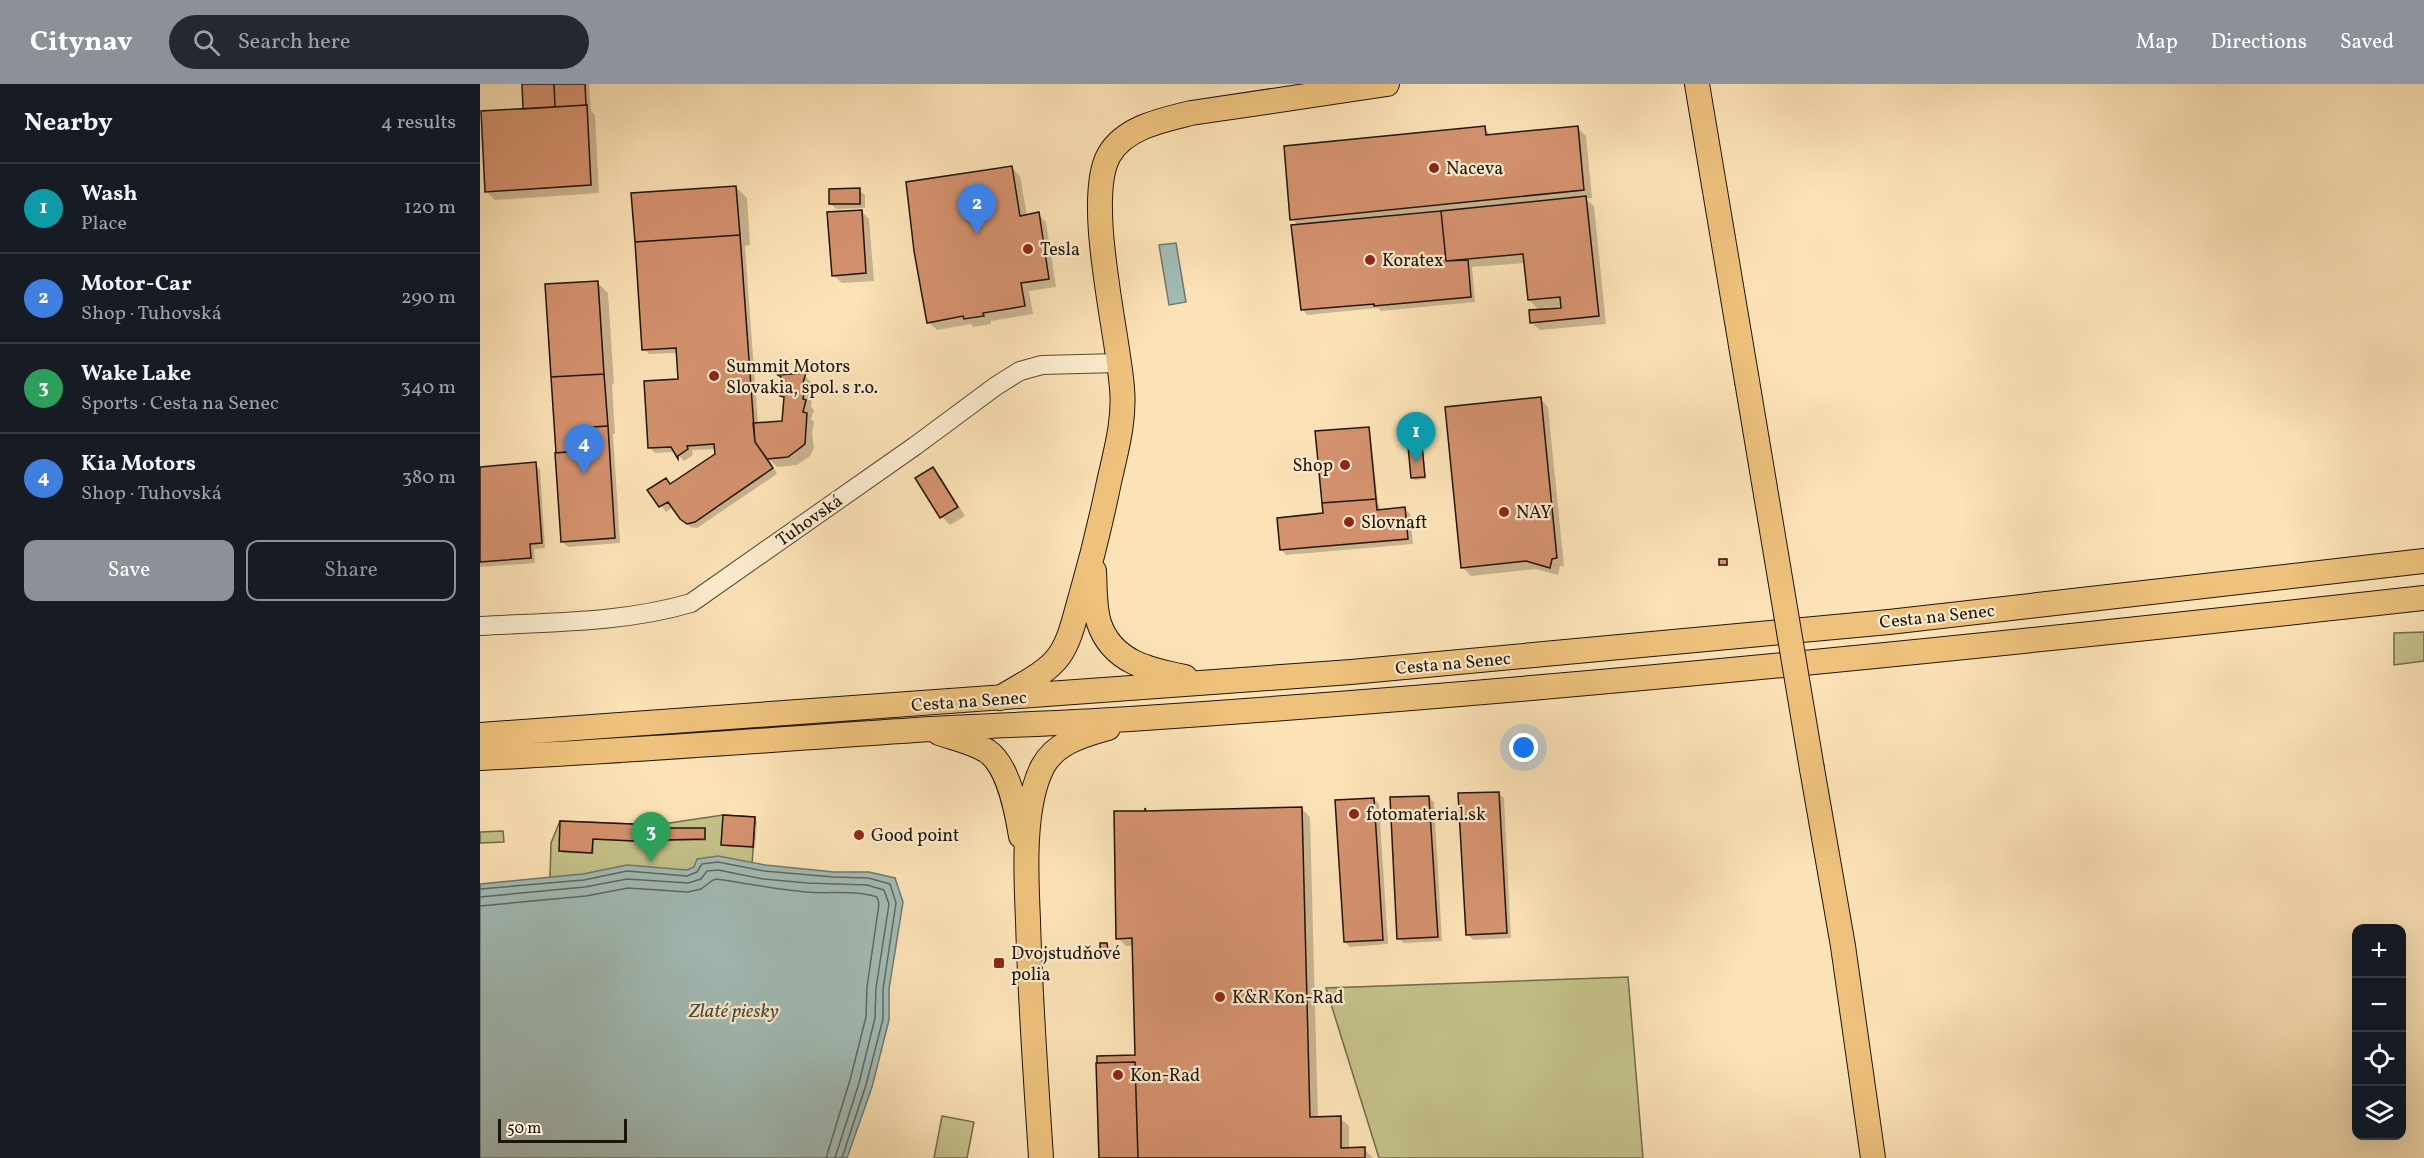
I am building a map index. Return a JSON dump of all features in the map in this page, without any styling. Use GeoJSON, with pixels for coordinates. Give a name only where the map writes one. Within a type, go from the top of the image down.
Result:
{"type":"FeatureCollection","features":[{"type":"Feature","properties":{"kind":"main road"},"geometry":{"type":"LineString","coordinates":[[998,699],[1040,672],[1059,656],[1072,627],[1093,560],[1121,429],[1122,387],[1099,198],[1104,165],[1110,153],[1122,139],[1157,123],[1191,113],[1387,84]]}},
{"type":"Feature","properties":{"kind":"main road"},"geometry":{"type":"LineString","coordinates":[[1677,84],[1702,114]]}},
{"type":"Feature","properties":{"kind":"main road"},"geometry":{"type":"LineString","coordinates":[[1697,84],[1843,946],[1873,1158]]}},
{"type":"Feature","properties":{"kind":"main road"},"geometry":{"type":"LineString","coordinates":[[1093,560],[1099,622],[1108,643],[1121,656],[1159,672],[1217,683]]}},
{"type":"Feature","properties":{"kind":"main road","name":"Cesta na Senec"},"geometry":{"type":"LineString","coordinates":[[480,735],[1351,672],[1889,622],[2424,561]]}},
{"type":"Feature","properties":{"kind":"main road","name":"Cesta na Senec"},"geometry":{"type":"LineString","coordinates":[[480,758],[633,750],[928,729],[1142,718],[1827,661],[2424,598]]}},
{"type":"Feature","properties":{"kind":"main road"},"geometry":{"type":"LineString","coordinates":[[1041,1158],[1029,961],[1026,860],[1036,784],[1043,765],[1061,745],[1086,734],[1142,718]]}},
{"type":"Feature","properties":{"kind":"main road"},"geometry":{"type":"LineString","coordinates":[[928,729],[986,751],[994,757],[1005,774],[1016,809],[1026,860]]}},
{"type":"Feature","properties":{"kind":"street","name":"Tuhovská"},"geometry":{"type":"LineString","coordinates":[[480,626],[625,617],[660,612],[690,603],[1020,371],[1042,364],[1118,363]]}},
{"type":"Feature","properties":{"kind":"shaded area"},"geometry":{"type":"Polygon","coordinates":[[[2424,632],[2424,661],[2394,665],[2394,633],[2424,632]]]}},
{"type":"Feature","properties":{"kind":"shaded area"},"geometry":{"type":"Polygon","coordinates":[[[723,815],[755,817],[751,882],[550,877],[551,843],[560,821],[656,825],[723,815]]]}},
{"type":"Feature","properties":{"kind":"shaded area"},"geometry":{"type":"Polygon","coordinates":[[[503,831],[504,842],[480,843],[480,832],[503,831]]]}},
{"type":"Feature","properties":{"kind":"shaded area"},"geometry":{"type":"Polygon","coordinates":[[[1628,977],[1643,1158],[1379,1158],[1326,988],[1628,977]]]}},
{"type":"Feature","properties":{"kind":"shaded area"},"geometry":{"type":"Polygon","coordinates":[[[942,1116],[974,1122],[967,1158],[934,1158],[942,1116]]]}},
{"type":"Feature","properties":{"kind":"water"},"geometry":{"type":"Polygon","coordinates":[[[1176,243],[1186,302],[1169,305],[1159,245],[1176,243]]]}},
{"type":"Feature","properties":{"kind":"water","name":"Zlaté piesky"},"geometry":{"type":"Polygon","coordinates":[[[718,856],[765,865],[834,872],[869,872],[895,878],[903,902],[889,989],[889,1020],[872,1087],[847,1158],[480,1158],[480,884],[583,874],[627,865],[687,870],[694,867],[697,859],[718,856]]]}},
{"type":"Feature","properties":{"kind":"building"},"geometry":{"type":"Polygon","coordinates":[[[522,84],[554,84],[555,107],[523,109],[522,84]]]}},
{"type":"Feature","properties":{"kind":"building"},"geometry":{"type":"Polygon","coordinates":[[[554,84],[585,84],[586,105],[555,107],[554,84]]]}},
{"type":"Feature","properties":{"kind":"building"},"geometry":{"type":"Polygon","coordinates":[[[587,105],[591,185],[485,192],[481,111],[587,105]]]}},
{"type":"Feature","properties":{"kind":"building","name":"Naceva"},"geometry":{"type":"Polygon","coordinates":[[[1485,126],[1486,135],[1578,126],[1584,190],[1290,220],[1284,146],[1485,126]]]}},
{"type":"Feature","properties":{"kind":"building"},"geometry":{"type":"Polygon","coordinates":[[[1012,166],[1020,216],[1039,212],[1049,279],[1021,283],[1025,306],[983,313],[984,316],[964,319],[963,316],[927,323],[914,251],[906,182],[1012,166]]]}},
{"type":"Feature","properties":{"kind":"building"},"geometry":{"type":"Polygon","coordinates":[[[736,186],[740,235],[635,242],[631,193],[736,186]]]}},
{"type":"Feature","properties":{"kind":"building"},"geometry":{"type":"Polygon","coordinates":[[[860,188],[860,204],[829,204],[829,189],[860,188]]]}},
{"type":"Feature","properties":{"kind":"building"},"geometry":{"type":"Polygon","coordinates":[[[1586,196],[1599,316],[1530,323],[1529,310],[1561,308],[1560,297],[1528,300],[1523,254],[1446,261],[1441,211],[1586,196]]]}},
{"type":"Feature","properties":{"kind":"building"},"geometry":{"type":"Polygon","coordinates":[[[862,210],[866,273],[832,276],[827,212],[862,210]]]}},
{"type":"Feature","properties":{"kind":"building","name":"Koratex"},"geometry":{"type":"Polygon","coordinates":[[[1441,211],[1446,261],[1468,260],[1471,297],[1301,310],[1291,225],[1441,211]]]}},
{"type":"Feature","properties":{"kind":"building","name":"Summit Motors Slovakia, spol. s r.o."},"geometry":{"type":"Polygon","coordinates":[[[740,235],[755,442],[773,468],[695,522],[687,524],[680,519],[668,502],[659,507],[647,490],[666,478],[670,484],[715,454],[714,444],[687,446],[688,449],[678,456],[678,459],[671,447],[648,448],[644,381],[678,379],[676,348],[642,350],[635,242],[740,235]]]}},
{"type":"Feature","properties":{"kind":"building"},"geometry":{"type":"Polygon","coordinates":[[[598,281],[604,374],[551,377],[545,284],[598,281]]]}},
{"type":"Feature","properties":{"kind":"building"},"geometry":{"type":"Polygon","coordinates":[[[806,373],[802,386],[805,387],[803,399],[806,400],[803,412],[807,413],[805,444],[788,457],[767,459],[755,442],[753,423],[782,421],[784,397],[780,396],[783,384],[780,384],[781,377],[778,375],[806,373]]]}},
{"type":"Feature","properties":{"kind":"building"},"geometry":{"type":"Polygon","coordinates":[[[604,374],[608,426],[576,428],[578,451],[556,453],[551,377],[604,374]]]}},
{"type":"Feature","properties":{"kind":"building","name":"NAY"},"geometry":{"type":"Polygon","coordinates":[[[1541,397],[1557,558],[1552,559],[1550,568],[1526,561],[1461,568],[1445,407],[1541,397]]]}},
{"type":"Feature","properties":{"kind":"building"},"geometry":{"type":"Polygon","coordinates":[[[608,426],[615,538],[561,542],[555,453],[578,451],[576,428],[608,426]]]}},
{"type":"Feature","properties":{"kind":"building","name":"Shop"},"geometry":{"type":"Polygon","coordinates":[[[1369,427],[1376,499],[1322,503],[1315,431],[1369,427]]]}},
{"type":"Feature","properties":{"kind":"building"},"geometry":{"type":"Polygon","coordinates":[[[1422,445],[1425,477],[1411,478],[1408,446],[1422,445]]]}},
{"type":"Feature","properties":{"kind":"building"},"geometry":{"type":"Polygon","coordinates":[[[536,462],[542,543],[530,544],[531,558],[480,562],[480,467],[536,462]]]}},
{"type":"Feature","properties":{"kind":"building"},"geometry":{"type":"Polygon","coordinates":[[[933,467],[958,507],[940,518],[915,478],[933,467]]]}},
{"type":"Feature","properties":{"kind":"building"},"geometry":{"type":"Polygon","coordinates":[[[1376,499],[1377,510],[1405,507],[1408,539],[1280,550],[1277,518],[1323,513],[1322,503],[1376,499]]]}},
{"type":"Feature","properties":{"kind":"building"},"geometry":{"type":"Polygon","coordinates":[[[1719,559],[1727,559],[1727,565],[1719,565],[1719,559]]]}},
{"type":"Feature","properties":{"kind":"building"},"geometry":{"type":"Polygon","coordinates":[[[1499,792],[1507,933],[1466,935],[1458,793],[1499,792]]]}},
{"type":"Feature","properties":{"kind":"building"},"geometry":{"type":"Polygon","coordinates":[[[1429,796],[1438,937],[1397,939],[1390,797],[1429,796]]]}},
{"type":"Feature","properties":{"kind":"building"},"geometry":{"type":"Polygon","coordinates":[[[1374,798],[1383,940],[1344,942],[1335,800],[1374,798]]]}},
{"type":"Feature","properties":{"kind":"building","name":"K&R Kon-Rad"},"geometry":{"type":"Polygon","coordinates":[[[1302,807],[1310,1117],[1341,1116],[1341,1148],[1365,1147],[1365,1158],[1138,1158],[1135,1062],[1097,1063],[1097,1056],[1135,1055],[1132,938],[1116,939],[1114,811],[1145,811],[1145,808],[1146,811],[1302,807]]]}},
{"type":"Feature","properties":{"kind":"building"},"geometry":{"type":"Polygon","coordinates":[[[723,815],[755,817],[753,847],[721,845],[723,815]]]}},
{"type":"Feature","properties":{"kind":"building"},"geometry":{"type":"Polygon","coordinates":[[[560,821],[656,825],[655,842],[593,839],[592,853],[559,851],[560,821]]]}},
{"type":"Feature","properties":{"kind":"building"},"geometry":{"type":"Polygon","coordinates":[[[666,828],[705,828],[705,839],[666,840],[666,828]]]}},
{"type":"Feature","properties":{"kind":"building"},"geometry":{"type":"Polygon","coordinates":[[[1100,943],[1107,943],[1108,951],[1100,951],[1100,943]]]}},
{"type":"Feature","properties":{"kind":"building"},"geometry":{"type":"Polygon","coordinates":[[[1135,1062],[1138,1158],[1099,1158],[1096,1063],[1135,1062]]]}},
{"type":"Feature","properties":{"kind":"place","name":"Naceva"},"geometry":{"type":"Point","coordinates":[1434,168]}},
{"type":"Feature","properties":{"kind":"place","name":"Motor-Car"},"geometry":{"type":"Point","coordinates":[977,234]}},
{"type":"Feature","properties":{"kind":"place","name":"Tesla"},"geometry":{"type":"Point","coordinates":[1028,249]}},
{"type":"Feature","properties":{"kind":"place","name":"Koratex"},"geometry":{"type":"Point","coordinates":[1370,260]}},
{"type":"Feature","properties":{"kind":"place","name":"Summit Motors Slovakia, spol. s r.o."},"geometry":{"type":"Point","coordinates":[714,376]}},
{"type":"Feature","properties":{"kind":"place","name":"Wash"},"geometry":{"type":"Point","coordinates":[1416,462]}},
{"type":"Feature","properties":{"kind":"place","name":"Shop"},"geometry":{"type":"Point","coordinates":[1345,465]}},
{"type":"Feature","properties":{"kind":"place","name":"Kia Motors"},"geometry":{"type":"Point","coordinates":[584,474]}},
{"type":"Feature","properties":{"kind":"place","name":"NAY"},"geometry":{"type":"Point","coordinates":[1504,512]}},
{"type":"Feature","properties":{"kind":"place","name":"Slovnaft"},"geometry":{"type":"Point","coordinates":[1349,522]}},
{"type":"Feature","properties":{"kind":"place","name":"fotomaterial.sk"},"geometry":{"type":"Point","coordinates":[1354,814]}},
{"type":"Feature","properties":{"kind":"place","name":"Good point"},"geometry":{"type":"Point","coordinates":[859,835]}},
{"type":"Feature","properties":{"kind":"place","name":"Wake Lake"},"geometry":{"type":"Point","coordinates":[651,862]}},
{"type":"Feature","properties":{"kind":"place","name":"Dvojstudňové polia"},"geometry":{"type":"Point","coordinates":[999,963]}},
{"type":"Feature","properties":{"kind":"place","name":"K&R Kon-Rad"},"geometry":{"type":"Point","coordinates":[1220,997]}},
{"type":"Feature","properties":{"kind":"place","name":"Kon-Rad"},"geometry":{"type":"Point","coordinates":[1118,1075]}}]}
